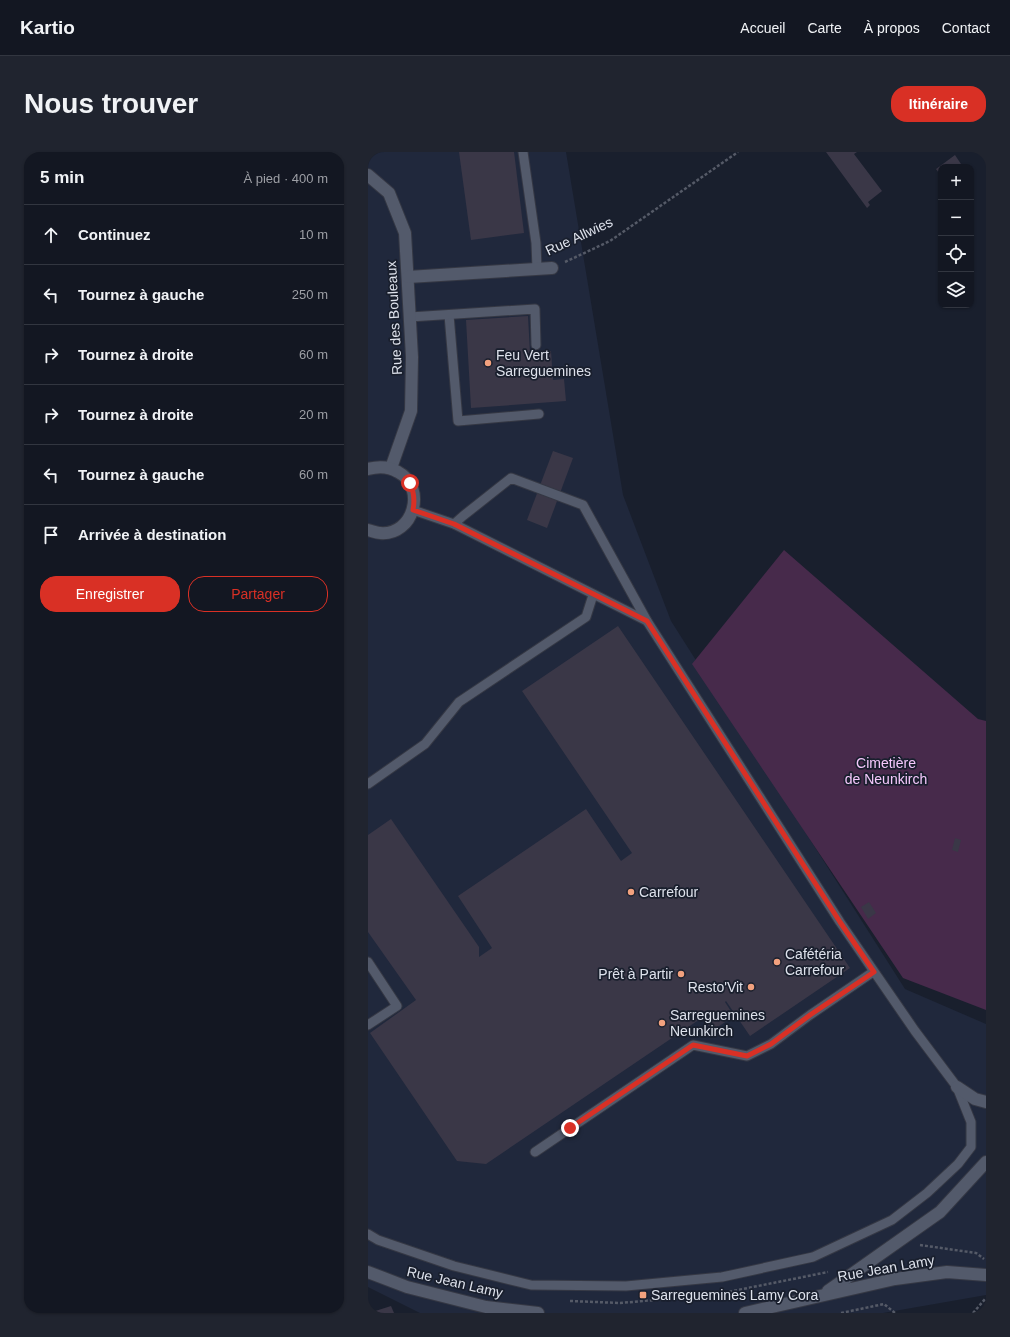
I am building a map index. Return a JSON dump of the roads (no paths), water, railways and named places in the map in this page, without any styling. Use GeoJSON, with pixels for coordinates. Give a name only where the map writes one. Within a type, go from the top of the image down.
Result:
{"type":"FeatureCollection","features":[{"type":"Feature","properties":{"kind":"street","name":"Rue des Bouleaux"},"geometry":{"type":"LineString","coordinates":[[368,175],[389,194],[405,233],[412,357],[411,411],[391,468]]}},
{"type":"Feature","properties":{"kind":"street","name":"Rue Allwies"},"geometry":{"type":"LineString","coordinates":[[408,277],[552,268]]}},
{"type":"Feature","properties":{"kind":"street"},"geometry":{"type":"LineString","coordinates":[[368,469],[380,466],[391,468],[404,475],[414,492],[413,510],[407,520],[400,527],[391,532],[381,533],[368,531]]}},
{"type":"Feature","properties":{"kind":"street"},"geometry":{"type":"LineString","coordinates":[[957,1087],[975,1099],[986,1102]]}},
{"type":"Feature","properties":{"kind":"street"},"geometry":{"type":"LineString","coordinates":[[823,1295],[940,1212],[986,1162]]}},
{"type":"Feature","properties":{"kind":"street","name":"Rue Jean Lamy"},"geometry":{"type":"LineString","coordinates":[[368,1272],[407,1287],[479,1305],[538,1313]]}},
{"type":"Feature","properties":{"kind":"street","name":"Rue Jean Lamy"},"geometry":{"type":"LineString","coordinates":[[745,1313],[895,1279],[946,1272],[986,1275]]}},
{"type":"Feature","properties":{"kind":"lane"},"geometry":{"type":"LineString","coordinates":[[523,152],[536,243],[537,269]]}},
{"type":"Feature","properties":{"kind":"lane"},"geometry":{"type":"LineString","coordinates":[[410,317],[535,309],[536,345]]}},
{"type":"Feature","properties":{"kind":"lane"},"geometry":{"type":"LineString","coordinates":[[449,315],[458,421],[539,414]]}},
{"type":"Feature","properties":{"kind":"lane"},"geometry":{"type":"LineString","coordinates":[[368,1234],[378,1240],[454,1266],[531,1285],[626,1286],[722,1277],[813,1257],[892,1220],[927,1193],[958,1164],[971,1147],[971,1122],[957,1087],[915,1031],[840,922],[647,621],[584,505],[511,478],[454,524]]}},
{"type":"Feature","properties":{"kind":"lane"},"geometry":{"type":"LineString","coordinates":[[413,510],[454,524],[647,621]]}},
{"type":"Feature","properties":{"kind":"lane"},"geometry":{"type":"LineString","coordinates":[[368,784],[425,744],[459,702],[586,616],[593,595]]}},
{"type":"Feature","properties":{"kind":"lane"},"geometry":{"type":"LineString","coordinates":[[368,962],[397,1006],[368,1025]]}},
{"type":"Feature","properties":{"kind":"lane"},"geometry":{"type":"LineString","coordinates":[[534,1152],[693,1045],[747,1056],[771,1044],[810,1015],[874,972]]}},
{"type":"Feature","properties":{"kind":"place","name":"Feu Vert Sarreguemines"},"geometry":{"type":"Point","coordinates":[488,363]}},
{"type":"Feature","properties":{"kind":"place","name":"Carrefour"},"geometry":{"type":"Point","coordinates":[631,892]}},
{"type":"Feature","properties":{"kind":"place","name":"Cafétéria Carrefour"},"geometry":{"type":"Point","coordinates":[777,962]}},
{"type":"Feature","properties":{"kind":"place","name":"Prêt à Partir"},"geometry":{"type":"Point","coordinates":[681,974]}},
{"type":"Feature","properties":{"kind":"place","name":"Resto'Vit"},"geometry":{"type":"Point","coordinates":[751,987]}},
{"type":"Feature","properties":{"kind":"place","name":"Sarreguemines Neunkirch"},"geometry":{"type":"Point","coordinates":[662,1023]}},
{"type":"Feature","properties":{"kind":"place","name":"Sarreguemines Lamy Cora"},"geometry":{"type":"Point","coordinates":[643,1295]}},
{"type":"Feature","properties":{"kind":"park label","name":"Cimetière de Neunkirch"},"geometry":{"type":"Point","coordinates":[886,772]}}]}
